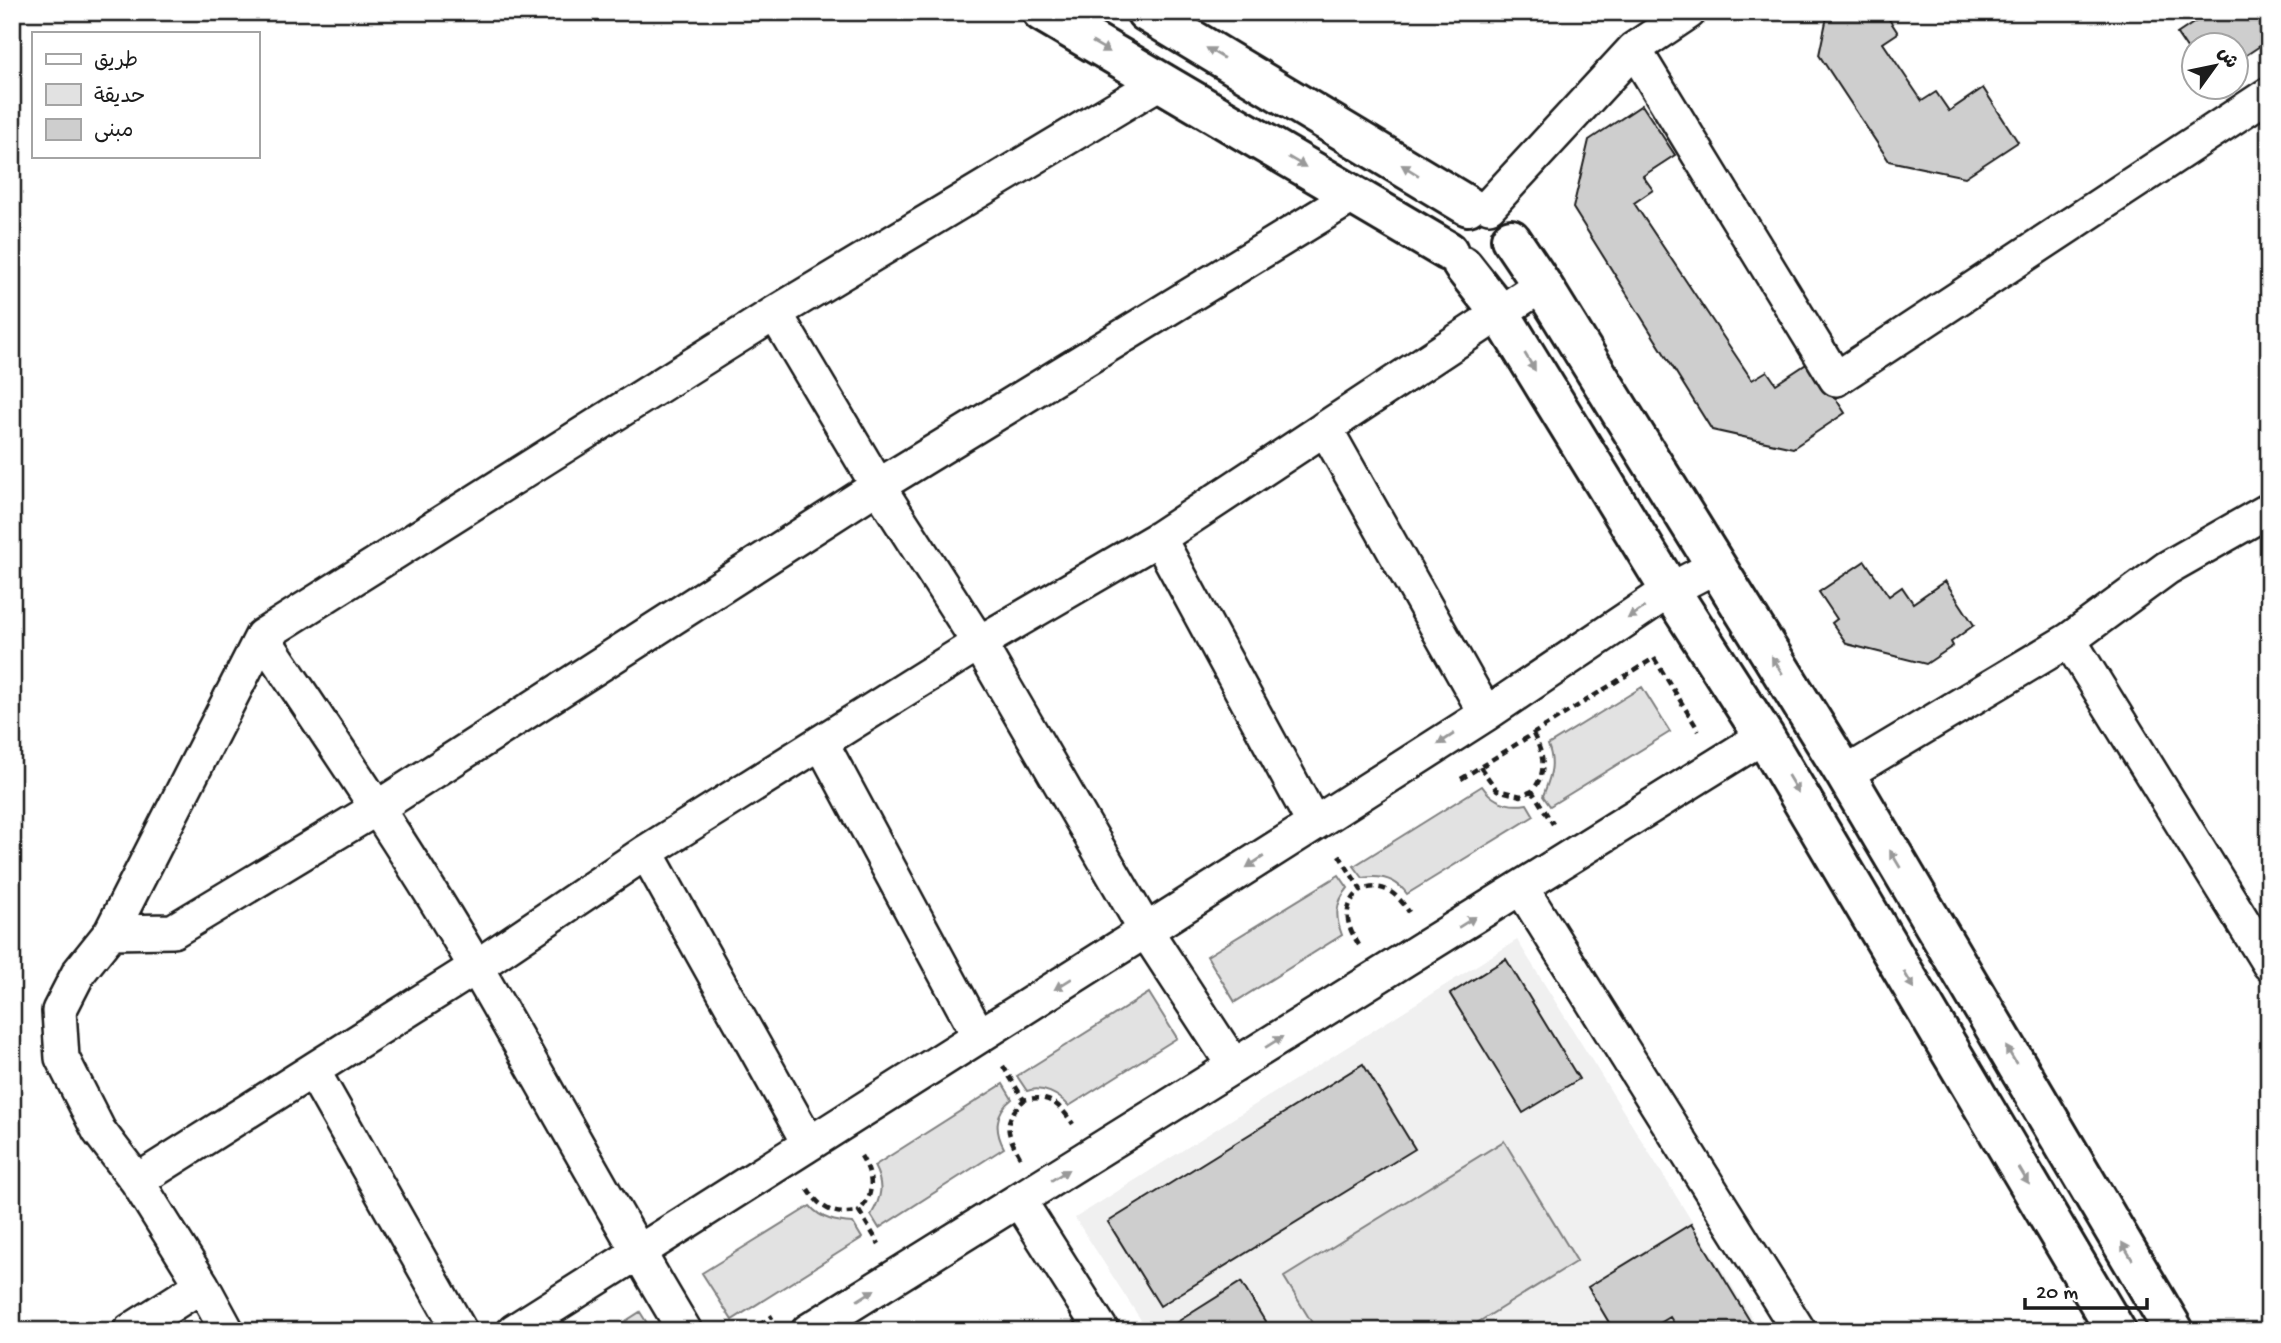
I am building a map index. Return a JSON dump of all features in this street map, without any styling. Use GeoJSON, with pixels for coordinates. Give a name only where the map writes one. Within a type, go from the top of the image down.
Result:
{"type":"FeatureCollection","features":[{"type":"Feature","properties":{"kind":"street"},"geometry":{"type":"LineString","coordinates":[[1042,12],[1354,195],[1473,270],[1485,270],[1495,266],[1509,250],[1511,239]]}},
{"type":"Feature","properties":{"kind":"street"},"geometry":{"type":"LineString","coordinates":[[1146,12],[1478,206],[1506,219],[1511,239],[1845,774],[2174,1331]]}},
{"type":"Feature","properties":{"kind":"street"},"geometry":{"type":"LineString","coordinates":[[1689,12],[1649,32],[1478,206],[1458,211],[1446,228],[1444,240],[1455,259],[1500,313],[1670,590],[1764,736],[2116,1331]]}},
{"type":"Feature","properties":{"kind":"street"},"geometry":{"type":"LineString","coordinates":[[1649,32],[1836,379],[2269,94]]}},
{"type":"Feature","properties":{"kind":"street"},"geometry":{"type":"LineString","coordinates":[[227,1331],[202,1285],[137,1181],[99,1131],[62,1058],[59,1011],[79,972],[111,932],[262,636],[775,313],[1160,82]]}},
{"type":"Feature","properties":{"kind":"street"},"geometry":{"type":"LineString","coordinates":[[111,932],[173,931],[377,808],[878,486],[1354,195]]}},
{"type":"Feature","properties":{"kind":"street"},"geometry":{"type":"LineString","coordinates":[[137,1181],[476,967],[646,852],[979,643],[1159,538],[1542,285]]}},
{"type":"Feature","properties":{"kind":"street"},"geometry":{"type":"LineString","coordinates":[[775,313],[878,486],[979,643],[1146,931],[1234,1066]]}},
{"type":"Feature","properties":{"kind":"street"},"geometry":{"type":"LineString","coordinates":[[1325,428],[1486,714]]}},
{"type":"Feature","properties":{"kind":"street"},"geometry":{"type":"LineString","coordinates":[[1845,774],[2069,640],[2166,568],[2269,510]]}},
{"type":"Feature","properties":{"kind":"street"},"geometry":{"type":"LineString","coordinates":[[1159,538],[1314,824]]}},
{"type":"Feature","properties":{"kind":"street"},"geometry":{"type":"LineString","coordinates":[[514,1331],[1486,714],[1670,590],[1716,566]]}},
{"type":"Feature","properties":{"kind":"street"},"geometry":{"type":"LineString","coordinates":[[262,636],[377,808],[476,967],[685,1331]]}},
{"type":"Feature","properties":{"kind":"street"},"geometry":{"type":"LineString","coordinates":[[2069,640],[2269,964]]}},
{"type":"Feature","properties":{"kind":"street"},"geometry":{"type":"LineString","coordinates":[[815,1329],[1764,736]]}},
{"type":"Feature","properties":{"kind":"street"},"geometry":{"type":"LineString","coordinates":[[821,743],[979,1037]]}},
{"type":"Feature","properties":{"kind":"street"},"geometry":{"type":"LineString","coordinates":[[646,852],[809,1144]]}},
{"type":"Feature","properties":{"kind":"street"},"geometry":{"type":"LineString","coordinates":[[1522,889],[1799,1331]]}},
{"type":"Feature","properties":{"kind":"street"},"geometry":{"type":"LineString","coordinates":[[313,1071],[460,1331]]}},
{"type":"Feature","properties":{"kind":"street"},"geometry":{"type":"LineString","coordinates":[[1019,1200],[1102,1331]]}},
{"type":"Feature","properties":{"kind":"street"},"geometry":{"type":"LineString","coordinates":[[130,1331],[202,1285]]}},
{"type":"Feature","properties":{"kind":"path"},"geometry":{"type":"LineString","coordinates":[[1480,767],[1497,790],[1521,796],[1532,792],[1540,782],[1544,769],[1540,748],[1533,734]]}},
{"type":"Feature","properties":{"kind":"path"},"geometry":{"type":"LineString","coordinates":[[1532,792],[1553,825]]}},
{"type":"Feature","properties":{"kind":"path"},"geometry":{"type":"LineString","coordinates":[[1339,855],[1360,890]]}},
{"type":"Feature","properties":{"kind":"path"},"geometry":{"type":"LineString","coordinates":[[1360,947],[1348,923],[1352,897],[1360,890],[1371,886],[1384,888],[1398,896],[1411,915]]}},
{"type":"Feature","properties":{"kind":"path"},"geometry":{"type":"LineString","coordinates":[[1003,1066],[1024,1100]]}},
{"type":"Feature","properties":{"kind":"path"},"geometry":{"type":"LineString","coordinates":[[1022,1159],[1011,1141],[1007,1126],[1012,1112],[1024,1100],[1037,1097],[1052,1101],[1063,1110],[1074,1126]]}},
{"type":"Feature","properties":{"kind":"path"},"geometry":{"type":"LineString","coordinates":[[808,1188],[822,1207],[848,1214],[859,1211],[867,1203],[872,1189],[870,1175],[860,1155]]}},
{"type":"Feature","properties":{"kind":"path"},"geometry":{"type":"LineString","coordinates":[[859,1211],[881,1248]]}},
{"type":"Feature","properties":{"kind":"shaded area"},"geometry":{"type":"Polygon","coordinates":[[[1517,940],[1760,1331],[1148,1331],[1075,1218],[1517,940]]]}},
{"type":"Feature","properties":{"kind":"green space"},"geometry":{"type":"Polygon","coordinates":[[[1642,687],[1670,732],[1550,806],[1543,796],[1552,765],[1548,745],[1642,687]]]}},
{"type":"Feature","properties":{"kind":"green space"},"geometry":{"type":"Polygon","coordinates":[[[1482,786],[1491,796],[1502,802],[1527,804],[1534,816],[1407,894],[1388,879],[1363,878],[1354,866],[1482,786]]]}},
{"type":"Feature","properties":{"kind":"green space"},"geometry":{"type":"Polygon","coordinates":[[[1339,875],[1348,888],[1338,910],[1342,935],[1235,1002],[1207,956],[1339,875]]]}},
{"type":"Feature","properties":{"kind":"green space"},"geometry":{"type":"Polygon","coordinates":[[[1149,993],[1177,1038],[1069,1106],[1050,1092],[1038,1089],[1027,1091],[1017,1076],[1149,993]]]}},
{"type":"Feature","properties":{"kind":"green space"},"geometry":{"type":"Polygon","coordinates":[[[1003,1084],[1012,1099],[999,1115],[999,1135],[1004,1148],[879,1228],[871,1215],[880,1191],[874,1166],[1003,1084]]]}},
{"type":"Feature","properties":{"kind":"green space"},"geometry":{"type":"Polygon","coordinates":[[[1504,1141],[1577,1261],[1464,1331],[1317,1331],[1284,1277],[1504,1141]]]}},
{"type":"Feature","properties":{"kind":"green space"},"geometry":{"type":"Polygon","coordinates":[[[810,1206],[829,1219],[853,1223],[862,1238],[732,1320],[702,1273],[810,1206]]]}},
{"type":"Feature","properties":{"kind":"green space"},"geometry":{"type":"Polygon","coordinates":[[[640,1312],[652,1331],[610,1331],[640,1312]]]}},
{"type":"Feature","properties":{"kind":"building"},"geometry":{"type":"Polygon","coordinates":[[[1828,12],[1894,12],[1887,16],[1898,33],[1883,43],[1922,101],[1936,92],[1949,111],[1983,88],[2018,142],[1965,177],[1889,161],[1819,55],[1828,12]]]}},
{"type":"Feature","properties":{"kind":"building"},"geometry":{"type":"Polygon","coordinates":[[[2210,12],[2269,12],[2260,46],[2250,53],[2250,32],[2180,32],[2210,12]]]}},
{"type":"Feature","properties":{"kind":"building"},"geometry":{"type":"Polygon","coordinates":[[[1642,105],[1675,155],[1643,176],[1653,190],[1634,203],[1752,380],[1767,371],[1776,384],[1811,361],[1845,413],[1793,448],[1712,430],[1573,208],[1589,140],[1642,105]]]}},
{"type":"Feature","properties":{"kind":"building"},"geometry":{"type":"Polygon","coordinates":[[[1865,561],[1889,596],[1902,587],[1913,603],[1945,581],[1974,625],[1951,642],[1953,646],[1926,664],[1847,644],[1832,623],[1837,619],[1819,592],[1865,561]]]}},
{"type":"Feature","properties":{"kind":"building"},"geometry":{"type":"Polygon","coordinates":[[[1506,959],[1579,1079],[1523,1113],[1450,994],[1506,959]]]}},
{"type":"Feature","properties":{"kind":"building"},"geometry":{"type":"Polygon","coordinates":[[[1363,1064],[1415,1149],[1160,1306],[1108,1222],[1363,1064]]]}},
{"type":"Feature","properties":{"kind":"building"},"geometry":{"type":"Polygon","coordinates":[[[1691,1224],[1756,1331],[1679,1331],[1670,1317],[1647,1331],[1614,1331],[1588,1287],[1691,1224]]]}},
{"type":"Feature","properties":{"kind":"building"},"geometry":{"type":"Polygon","coordinates":[[[1241,1282],[1271,1331],[1178,1331],[1174,1324],[1241,1282]]]}}]}
